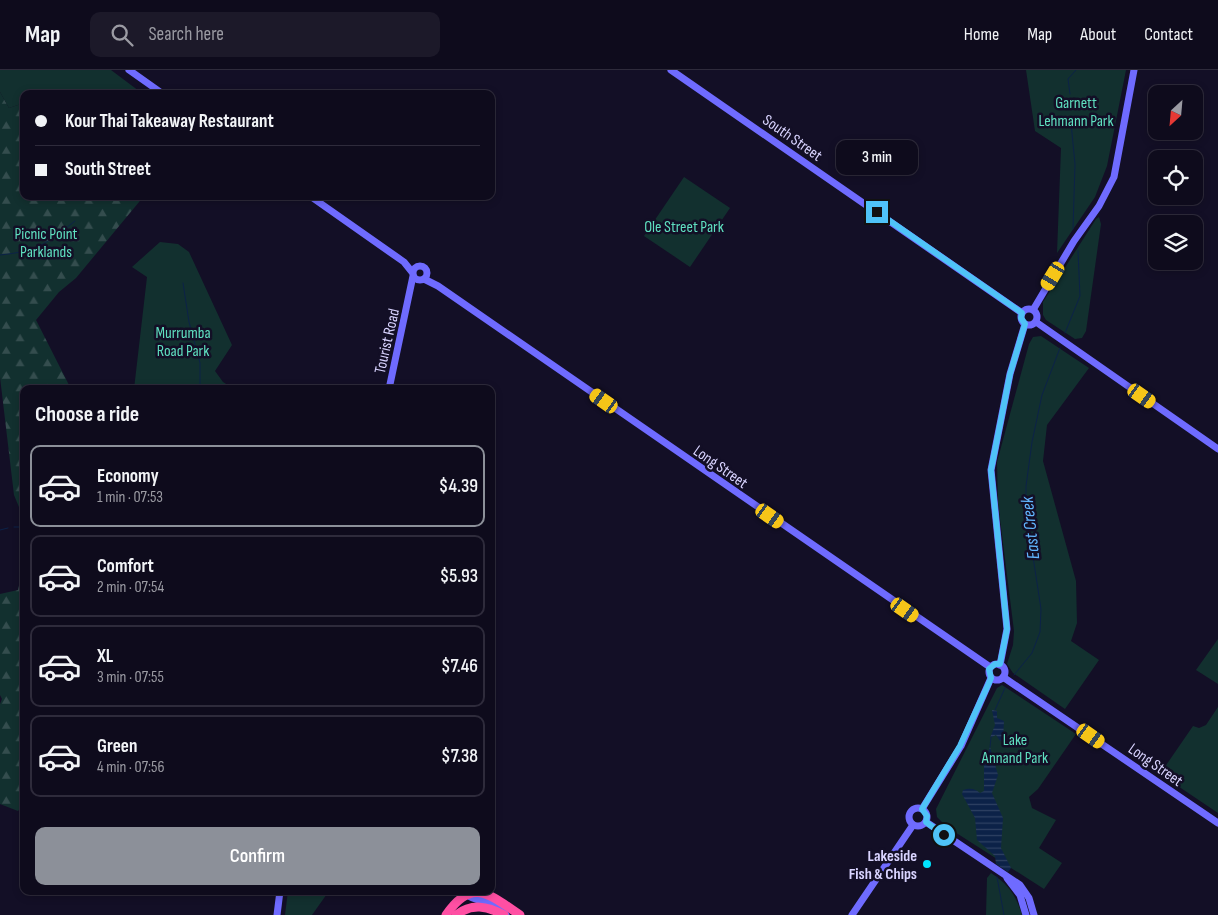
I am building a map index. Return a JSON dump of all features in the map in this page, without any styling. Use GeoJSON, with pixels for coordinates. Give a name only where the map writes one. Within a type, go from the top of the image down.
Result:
{"type":"FeatureCollection","features":[{"type":"Feature","properties":{"kind":"highway"},"geometry":{"type":"LineString","coordinates":[[446,915],[457,901],[465,895]]}},
{"type":"Feature","properties":{"kind":"highway"},"geometry":{"type":"LineString","coordinates":[[490,895],[520,915]]}},
{"type":"Feature","properties":{"kind":"highway"},"geometry":{"type":"LineString","coordinates":[[459,913],[481,906],[505,915]]}},
{"type":"Feature","properties":{"kind":"street"},"geometry":{"type":"LineString","coordinates":[[129,70],[157,90]]}},
{"type":"Feature","properties":{"kind":"street","name":"South Street"},"geometry":{"type":"LineString","coordinates":[[671,70],[1022,313]]}},
{"type":"Feature","properties":{"kind":"street"},"geometry":{"type":"LineString","coordinates":[[1034,310],[1074,241],[1107,192],[1114,177],[1134,70]]}},
{"type":"Feature","properties":{"kind":"street"},"geometry":{"type":"LineString","coordinates":[[316,200],[404,262],[418,275]]}},
{"type":"Feature","properties":{"kind":"street","name":"Long Street"},"geometry":{"type":"LineString","coordinates":[[418,275],[438,286],[990,667]]}},
{"type":"Feature","properties":{"kind":"street","name":"Tourist Road"},"geometry":{"type":"LineString","coordinates":[[390,385],[410,298],[418,275]]}},
{"type":"Feature","properties":{"kind":"street"},"geometry":{"type":"LineString","coordinates":[[1026,310],[1034,310],[1038,316],[1036,322],[1031,325],[1025,324],[1021,318],[1022,313],[1026,310]]}},
{"type":"Feature","properties":{"kind":"street"},"geometry":{"type":"LineString","coordinates":[[1036,322],[1218,449]]}},
{"type":"Feature","properties":{"kind":"street"},"geometry":{"type":"LineString","coordinates":[[1000,664],[1007,629],[991,470],[1010,374],[1025,324]]}},
{"type":"Feature","properties":{"kind":"street"},"geometry":{"type":"LineString","coordinates":[[1000,664],[1005,670],[1003,677],[996,680],[991,678],[988,674],[990,667],[1000,664]]}},
{"type":"Feature","properties":{"kind":"street","name":"Long Street"},"geometry":{"type":"LineString","coordinates":[[1003,677],[1218,823]]}},
{"type":"Feature","properties":{"kind":"street"},"geometry":{"type":"LineString","coordinates":[[922,809],[960,746],[991,678]]}},
{"type":"Feature","properties":{"kind":"street"},"geometry":{"type":"LineString","coordinates":[[917,808],[922,809],[927,816],[926,822],[922,825],[914,825],[909,819],[910,812],[917,808]]}},
{"type":"Feature","properties":{"kind":"street"},"geometry":{"type":"LineString","coordinates":[[926,822],[1022,886],[1029,898],[1034,915]]}},
{"type":"Feature","properties":{"kind":"street"},"geometry":{"type":"LineString","coordinates":[[852,915],[914,825]]}},
{"type":"Feature","properties":{"kind":"street"},"geometry":{"type":"LineString","coordinates":[[1005,876],[1020,896],[1026,915]]}},
{"type":"Feature","properties":{"kind":"street"},"geometry":{"type":"LineString","coordinates":[[277,915],[280,895]]}},
{"type":"Feature","properties":{"kind":"street"},"geometry":{"type":"LineString","coordinates":[[459,913],[467,895]]}},
{"type":"Feature","properties":{"kind":"street"},"geometry":{"type":"LineString","coordinates":[[473,895],[489,901],[505,912],[505,915]]}},
{"type":"Feature","properties":{"kind":"green space"},"geometry":{"type":"Polygon","coordinates":[[[0,70],[111,70],[138,90],[20,90],[20,104],[9,108],[0,92],[0,70]]]}},
{"type":"Feature","properties":{"kind":"green space","name":"Garnett Lehmann Park"},"geometry":{"type":"Polygon","coordinates":[[[1026,70],[1126,70],[1107,166],[1095,197],[1057,253],[1061,148],[1035,131],[1026,70]]]}},
{"type":"Feature","properties":{"kind":"green space","name":"Picnic Point Parklands"},"geometry":{"type":"Polygon","coordinates":[[[0,92],[9,108],[20,104],[20,200],[141,200],[76,278],[59,292],[36,320],[69,385],[20,385],[20,509],[14,495],[0,377],[0,92]]]}},
{"type":"Feature","properties":{"kind":"green space","name":"Ole Street Park"},"geometry":{"type":"Polygon","coordinates":[[[684,177],[730,208],[690,267],[644,236],[684,177]]]}},
{"type":"Feature","properties":{"kind":"green space"},"geometry":{"type":"Polygon","coordinates":[[[1099,217],[1101,224],[1086,331],[1082,338],[1075,339],[1046,320],[1043,315],[1043,302],[1099,217]]]}},
{"type":"Feature","properties":{"kind":"green space","name":"Murrumba Road Park"},"geometry":{"type":"Polygon","coordinates":[[[160,242],[178,244],[189,252],[232,345],[215,371],[228,385],[134,385],[147,277],[132,267],[160,242]]]}},
{"type":"Feature","properties":{"kind":"green space"},"geometry":{"type":"Polygon","coordinates":[[[1041,336],[1089,368],[1047,425],[1043,461],[1076,581],[1077,623],[1071,641],[1099,660],[1065,709],[1013,673],[1007,664],[1013,645],[1014,631],[998,503],[997,462],[1029,344],[1033,337],[1041,336]]]}},
{"type":"Feature","properties":{"kind":"green space"},"geometry":{"type":"Polygon","coordinates":[[[20,580],[20,808],[18,811],[0,804],[0,704],[2,699],[0,695],[0,594],[18,590],[20,580]]]}},
{"type":"Feature","properties":{"kind":"green space"},"geometry":{"type":"Polygon","coordinates":[[[1218,639],[1218,684],[1196,670],[1218,639]]]}},
{"type":"Feature","properties":{"kind":"green space","name":"Lake Annand Park"},"geometry":{"type":"Polygon","coordinates":[[[1002,685],[1076,734],[1038,789],[1029,797],[1032,808],[1056,820],[1039,848],[1062,863],[1044,889],[947,827],[937,817],[936,809],[997,688],[1002,685]]]}},
{"type":"Feature","properties":{"kind":"green space"},"geometry":{"type":"Polygon","coordinates":[[[1218,707],[1218,813],[1160,774],[1193,726],[1199,728],[1206,725],[1218,707]]]}},
{"type":"Feature","properties":{"kind":"green space"},"geometry":{"type":"Polygon","coordinates":[[[991,873],[1011,891],[1022,915],[986,915],[987,878],[991,873]]]}},
{"type":"Feature","properties":{"kind":"green space"},"geometry":{"type":"Polygon","coordinates":[[[288,895],[326,895],[312,915],[285,915],[288,895]]]}},
{"type":"Feature","properties":{"kind":"water"},"geometry":{"type":"Polygon","coordinates":[[[992,710],[997,711],[997,718],[1004,721],[1003,740],[1000,741],[996,735],[990,738],[995,725],[992,710]]]}},
{"type":"Feature","properties":{"kind":"water"},"geometry":{"type":"Polygon","coordinates":[[[990,747],[998,775],[992,793],[1003,818],[1001,848],[1011,868],[1008,872],[996,864],[995,856],[977,840],[975,818],[962,794],[963,790],[968,789],[974,789],[980,793],[984,791],[984,764],[990,747]]]}},
{"type":"Feature","properties":{"kind":"waterway","name":"East Creek"},"geometry":{"type":"LineString","coordinates":[[1070,94],[1068,79],[1076,70]]}},
{"type":"Feature","properties":{"kind":"waterway","name":"East Creek"},"geometry":{"type":"LineString","coordinates":[[1071,123],[1075,164],[1073,229]]}},
{"type":"Feature","properties":{"kind":"waterway"},"geometry":{"type":"LineString","coordinates":[[0,255],[33,249],[49,241],[75,221]]}},
{"type":"Feature","properties":{"kind":"waterway","name":"East Creek"},"geometry":{"type":"LineString","coordinates":[[1065,333],[1080,296],[1078,251]]}},
{"type":"Feature","properties":{"kind":"waterway"},"geometry":{"type":"LineString","coordinates":[[183,283],[189,322],[200,363],[200,385]]}},
{"type":"Feature","properties":{"kind":"waterway","name":"East Creek"},"geometry":{"type":"LineString","coordinates":[[1014,675],[1032,653],[1040,632],[1041,609],[1026,511],[1026,486],[1032,442],[1042,395],[1060,348]]}},
{"type":"Feature","properties":{"kind":"waterway"},"geometry":{"type":"LineString","coordinates":[[14,527],[20,527]]}},
{"type":"Feature","properties":{"kind":"waterway"},"geometry":{"type":"LineString","coordinates":[[0,530],[8,528]]}},
{"type":"Feature","properties":{"kind":"waterway","name":"East Creek"},"geometry":{"type":"LineString","coordinates":[[995,710],[1005,688]]}},
{"type":"Feature","properties":{"kind":"waterway","name":"East Creek"},"geometry":{"type":"LineString","coordinates":[[990,747],[991,738]]}},
{"type":"Feature","properties":{"kind":"waterway","name":"East Creek"},"geometry":{"type":"LineString","coordinates":[[997,877],[1004,915]]}},
{"type":"Feature","properties":{"kind":"place","name":"Lakeside Fish & Chips"},"geometry":{"type":"Point","coordinates":[927,864]}},
{"type":"Feature","properties":{"kind":"route"},"geometry":{"type":"LineString","coordinates":[[877,212],[1022,313],[1021,318],[1025,324],[1010,374],[991,470],[1005,605],[1006,641],[1000,664],[992,665],[989,669],[988,674],[991,678],[960,746],[922,809],[926,812],[926,822],[944,835]]}}]}
